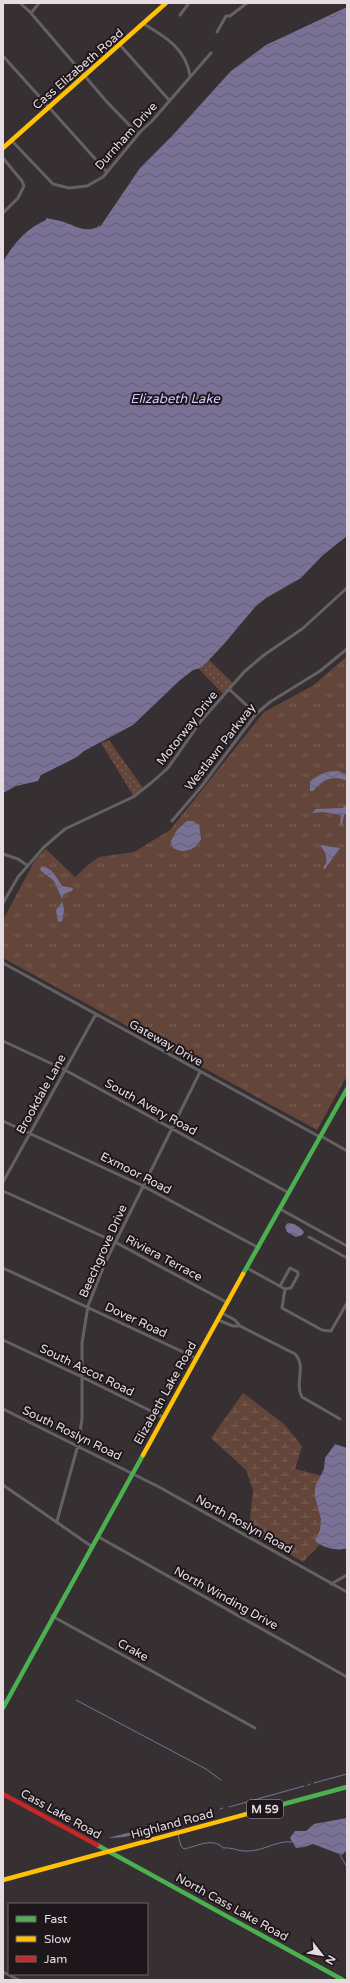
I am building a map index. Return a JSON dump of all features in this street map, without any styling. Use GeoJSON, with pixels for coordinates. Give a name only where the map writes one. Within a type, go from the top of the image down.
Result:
{"type":"FeatureCollection","features":[{"type":"Feature","properties":{"kind":"main road","name":"Cass Elizabeth Road"},"geometry":{"type":"LineString","coordinates":[[5,147],[166,3]]}},
{"type":"Feature","properties":{"kind":"main road","name":"Elizabeth Lake Road"},"geometry":{"type":"LineString","coordinates":[[3,1708],[52,1616],[347,1089]]}},
{"type":"Feature","properties":{"kind":"main road","name":"Highland Road"},"geometry":{"type":"LineString","coordinates":[[3,1880],[347,1787]]}},
{"type":"Feature","properties":{"kind":"main road","name":"Cass Lake Road"},"geometry":{"type":"LineString","coordinates":[[3,1794],[110,1852]]}},
{"type":"Feature","properties":{"kind":"main road","name":"North Cass Lake Road"},"geometry":{"type":"LineString","coordinates":[[110,1852],[344,1980]]}},
{"type":"Feature","properties":{"kind":"street"},"geometry":{"type":"LineString","coordinates":[[20,3],[31,13],[107,102],[138,134]]}},
{"type":"Feature","properties":{"kind":"street"},"geometry":{"type":"LineString","coordinates":[[31,13],[39,3]]}},
{"type":"Feature","properties":{"kind":"street"},"geometry":{"type":"LineString","coordinates":[[180,16],[190,3]]}},
{"type":"Feature","properties":{"kind":"street"},"geometry":{"type":"LineString","coordinates":[[217,32],[226,16],[230,16],[246,3]]}},
{"type":"Feature","properties":{"kind":"street"},"geometry":{"type":"LineString","coordinates":[[144,24],[167,38],[186,58],[190,76]]}},
{"type":"Feature","properties":{"kind":"street"},"geometry":{"type":"LineString","coordinates":[[120,45],[169,100]]}},
{"type":"Feature","properties":{"kind":"street","name":"Durnham Drive"},"geometry":{"type":"LineString","coordinates":[[12,141],[46,178],[60,187],[69,188],[87,186],[107,172],[138,134],[211,53]]}},
{"type":"Feature","properties":{"kind":"street"},"geometry":{"type":"LineString","coordinates":[[3,56],[107,172]]}},
{"type":"Feature","properties":{"kind":"street"},"geometry":{"type":"LineString","coordinates":[[3,140],[5,147]]}},
{"type":"Feature","properties":{"kind":"street"},"geometry":{"type":"LineString","coordinates":[[3,158],[22,181],[24,186],[18,198],[3,213]]}},
{"type":"Feature","properties":{"kind":"street","name":"Motorway Drive"},"geometry":{"type":"LineString","coordinates":[[3,902],[4,897],[44,847],[65,829],[133,797],[151,783],[173,763],[201,721],[258,660],[302,629],[347,588]]}},
{"type":"Feature","properties":{"kind":"street","name":"Westlawn Parkway"},"geometry":{"type":"LineString","coordinates":[[172,821],[201,787],[256,714],[270,702],[320,672],[347,649]]}},
{"type":"Feature","properties":{"kind":"street"},"geometry":{"type":"LineString","coordinates":[[230,689],[256,714]]}},
{"type":"Feature","properties":{"kind":"street"},"geometry":{"type":"LineString","coordinates":[[3,854],[18,859],[28,866]]}},
{"type":"Feature","properties":{"kind":"street","name":"Gateway Drive"},"geometry":{"type":"LineString","coordinates":[[3,963],[347,1151]]}},
{"type":"Feature","properties":{"kind":"street","name":"Brookdale Lane"},"geometry":{"type":"LineString","coordinates":[[3,1182],[96,1014]]}},
{"type":"Feature","properties":{"kind":"street","name":"South Avery Road"},"geometry":{"type":"LineString","coordinates":[[3,1041],[64,1070],[289,1193]]}},
{"type":"Feature","properties":{"kind":"street","name":"Beechgrove Drive"},"geometry":{"type":"LineString","coordinates":[[57,1521],[78,1445],[82,1419],[82,1343],[87,1308],[115,1242],[200,1072]]}},
{"type":"Feature","properties":{"kind":"street","name":"Exmoor Road"},"geometry":{"type":"LineString","coordinates":[[3,1121],[143,1186],[258,1248]]}},
{"type":"Feature","properties":{"kind":"street","name":"Riviera Terrace"},"geometry":{"type":"LineString","coordinates":[[3,1191],[115,1242],[228,1303]]}},
{"type":"Feature","properties":{"kind":"street"},"geometry":{"type":"LineString","coordinates":[[280,1209],[347,1246]]}},
{"type":"Feature","properties":{"kind":"street"},"geometry":{"type":"LineString","coordinates":[[309,1237],[347,1258]]}},
{"type":"Feature","properties":{"kind":"street","name":"Dover Road"},"geometry":{"type":"LineString","coordinates":[[3,1268],[196,1358]]}},
{"type":"Feature","properties":{"kind":"street"},"geometry":{"type":"LineString","coordinates":[[247,1268],[285,1289],[291,1288],[298,1275],[298,1272],[290,1268],[280,1286]]}},
{"type":"Feature","properties":{"kind":"street"},"geometry":{"type":"LineString","coordinates":[[285,1289],[282,1308],[322,1330],[331,1331],[347,1302]]}},
{"type":"Feature","properties":{"kind":"street"},"geometry":{"type":"LineString","coordinates":[[222,1313],[236,1320],[240,1326]]}},
{"type":"Feature","properties":{"kind":"street"},"geometry":{"type":"LineString","coordinates":[[218,1320],[233,1326],[240,1326],[281,1345],[295,1354],[299,1358],[301,1369],[299,1391],[302,1397],[340,1419]]}},
{"type":"Feature","properties":{"kind":"street","name":"South Ascot Road"},"geometry":{"type":"LineString","coordinates":[[3,1340],[163,1417]]}},
{"type":"Feature","properties":{"kind":"street","name":"South Roslyn Road"},"geometry":{"type":"LineString","coordinates":[[3,1410],[78,1445],[132,1473]]}},
{"type":"Feature","properties":{"kind":"street","name":"North Roslyn Road"},"geometry":{"type":"LineString","coordinates":[[132,1473],[347,1592]]}},
{"type":"Feature","properties":{"kind":"street"},"geometry":{"type":"LineString","coordinates":[[3,1485],[91,1546]]}},
{"type":"Feature","properties":{"kind":"street","name":"North Winding Drive"},"geometry":{"type":"LineString","coordinates":[[97,1536],[347,1677]]}},
{"type":"Feature","properties":{"kind":"street"},"geometry":{"type":"LineString","coordinates":[[331,1584],[347,1575]]}},
{"type":"Feature","properties":{"kind":"street","name":"Crake"},"geometry":{"type":"LineString","coordinates":[[52,1616],[255,1728]]}},
{"type":"Feature","properties":{"kind":"street"},"geometry":{"type":"LineString","coordinates":[[3,1973],[19,1980]]}},
{"type":"Feature","properties":{"kind":"green space"},"geometry":{"type":"Polygon","coordinates":[[[347,656],[347,1076],[317,1130],[3,958],[3,920],[35,860],[46,849],[75,877],[99,857],[134,852],[170,830],[264,712],[314,685],[347,656]]]}},
{"type":"Feature","properties":{"kind":"green space"},"geometry":{"type":"Polygon","coordinates":[[[208,659],[233,683],[223,694],[198,668],[208,659]]]}},
{"type":"Feature","properties":{"kind":"green space"},"geometry":{"type":"Polygon","coordinates":[[[109,740],[143,788],[133,795],[101,743],[109,740]]]}},
{"type":"Feature","properties":{"kind":"green space"},"geometry":{"type":"Polygon","coordinates":[[[243,1393],[284,1424],[302,1446],[295,1469],[327,1477],[335,1529],[303,1562],[249,1530],[253,1490],[246,1470],[211,1438],[243,1393]]]}},
{"type":"Feature","properties":{"kind":"water","name":"Elizabeth Lake"},"geometry":{"type":"Polygon","coordinates":[[[347,7],[347,536],[322,556],[301,578],[266,598],[255,607],[207,662],[200,668],[193,670],[179,681],[133,725],[84,751],[77,757],[41,775],[38,781],[16,786],[3,793],[3,262],[11,249],[26,232],[46,220],[46,218],[62,221],[84,229],[93,229],[99,225],[100,227],[140,168],[173,135],[231,71],[266,45],[347,7]]]}},
{"type":"Feature","properties":{"kind":"water"},"geometry":{"type":"Polygon","coordinates":[[[338,771],[347,775],[347,781],[337,778],[328,779],[313,791],[310,791],[310,782],[316,777],[326,772],[338,771]]]}},
{"type":"Feature","properties":{"kind":"water"},"geometry":{"type":"Polygon","coordinates":[[[347,803],[347,813],[344,815],[342,826],[340,825],[341,815],[323,812],[312,813],[316,809],[343,808],[347,803]]]}},
{"type":"Feature","properties":{"kind":"water"},"geometry":{"type":"Polygon","coordinates":[[[187,821],[193,821],[199,825],[201,839],[196,846],[188,850],[180,851],[172,847],[171,841],[177,830],[187,821]]]}},
{"type":"Feature","properties":{"kind":"water"},"geometry":{"type":"Polygon","coordinates":[[[320,846],[340,848],[325,869],[323,868],[327,859],[320,846]]]}},
{"type":"Feature","properties":{"kind":"water"},"geometry":{"type":"Polygon","coordinates":[[[44,866],[53,872],[62,886],[73,888],[72,891],[64,894],[62,899],[54,881],[40,870],[41,867],[44,866]]]}},
{"type":"Feature","properties":{"kind":"water"},"geometry":{"type":"Polygon","coordinates":[[[62,902],[64,909],[62,921],[58,922],[56,910],[62,902]]]}},
{"type":"Feature","properties":{"kind":"water"},"geometry":{"type":"Polygon","coordinates":[[[288,1223],[299,1227],[304,1232],[302,1235],[296,1237],[287,1232],[285,1226],[288,1223]]]}},
{"type":"Feature","properties":{"kind":"water"},"geometry":{"type":"Polygon","coordinates":[[[335,1444],[347,1448],[347,1548],[343,1549],[325,1547],[317,1543],[315,1540],[320,1530],[321,1519],[315,1497],[315,1487],[324,1469],[325,1458],[335,1444]]]}},
{"type":"Feature","properties":{"kind":"water"},"geometry":{"type":"Polygon","coordinates":[[[347,1818],[347,1850],[342,1855],[313,1844],[296,1848],[290,1838],[295,1831],[306,1831],[314,1824],[347,1818]]]}},
{"type":"Feature","properties":{"kind":"water"},"geometry":{"type":"Polygon","coordinates":[[[175,1821],[177,1822],[125,1837],[108,1838],[175,1821]]]}},
{"type":"Feature","properties":{"kind":"waterway"},"geometry":{"type":"LineString","coordinates":[[76,1700],[206,1769],[221,1780]]}},
{"type":"Feature","properties":{"kind":"waterway"},"geometry":{"type":"LineString","coordinates":[[314,1783],[347,1774]]}},
{"type":"Feature","properties":{"kind":"waterway"},"geometry":{"type":"LineString","coordinates":[[229,1807],[304,1786]]}},
{"type":"Feature","properties":{"kind":"waterway"},"geometry":{"type":"LineString","coordinates":[[176,1822],[177,1830]]}},
{"type":"Feature","properties":{"kind":"waterway"},"geometry":{"type":"LineString","coordinates":[[178,1835],[181,1846],[184,1849],[205,1843],[215,1843],[223,1848],[254,1851],[281,1843],[292,1842]]}},
{"type":"Feature","properties":{"kind":"waterway"},"geometry":{"type":"LineString","coordinates":[[340,1855],[347,1867]]}},
{"type":"Feature","properties":{"kind":"traffic: fast"},"geometry":{"type":"LineString","coordinates":[[243,1274],[347,1089]]}},
{"type":"Feature","properties":{"kind":"traffic: fast"},"geometry":{"type":"LineString","coordinates":[[3,1708],[143,1455]]}},
{"type":"Feature","properties":{"kind":"traffic: fast"},"geometry":{"type":"LineString","coordinates":[[269,1808],[347,1787]]}},
{"type":"Feature","properties":{"kind":"traffic: fast"},"geometry":{"type":"LineString","coordinates":[[97,1845],[343,1980]]}},
{"type":"Feature","properties":{"kind":"traffic: slow"},"geometry":{"type":"LineString","coordinates":[[3,148],[166,3]]}},
{"type":"Feature","properties":{"kind":"traffic: slow"},"geometry":{"type":"LineString","coordinates":[[143,1455],[243,1274]]}},
{"type":"Feature","properties":{"kind":"traffic: slow"},"geometry":{"type":"LineString","coordinates":[[3,1880],[269,1808]]}},
{"type":"Feature","properties":{"kind":"traffic: jam"},"geometry":{"type":"LineString","coordinates":[[3,1794],[97,1845]]}}]}
